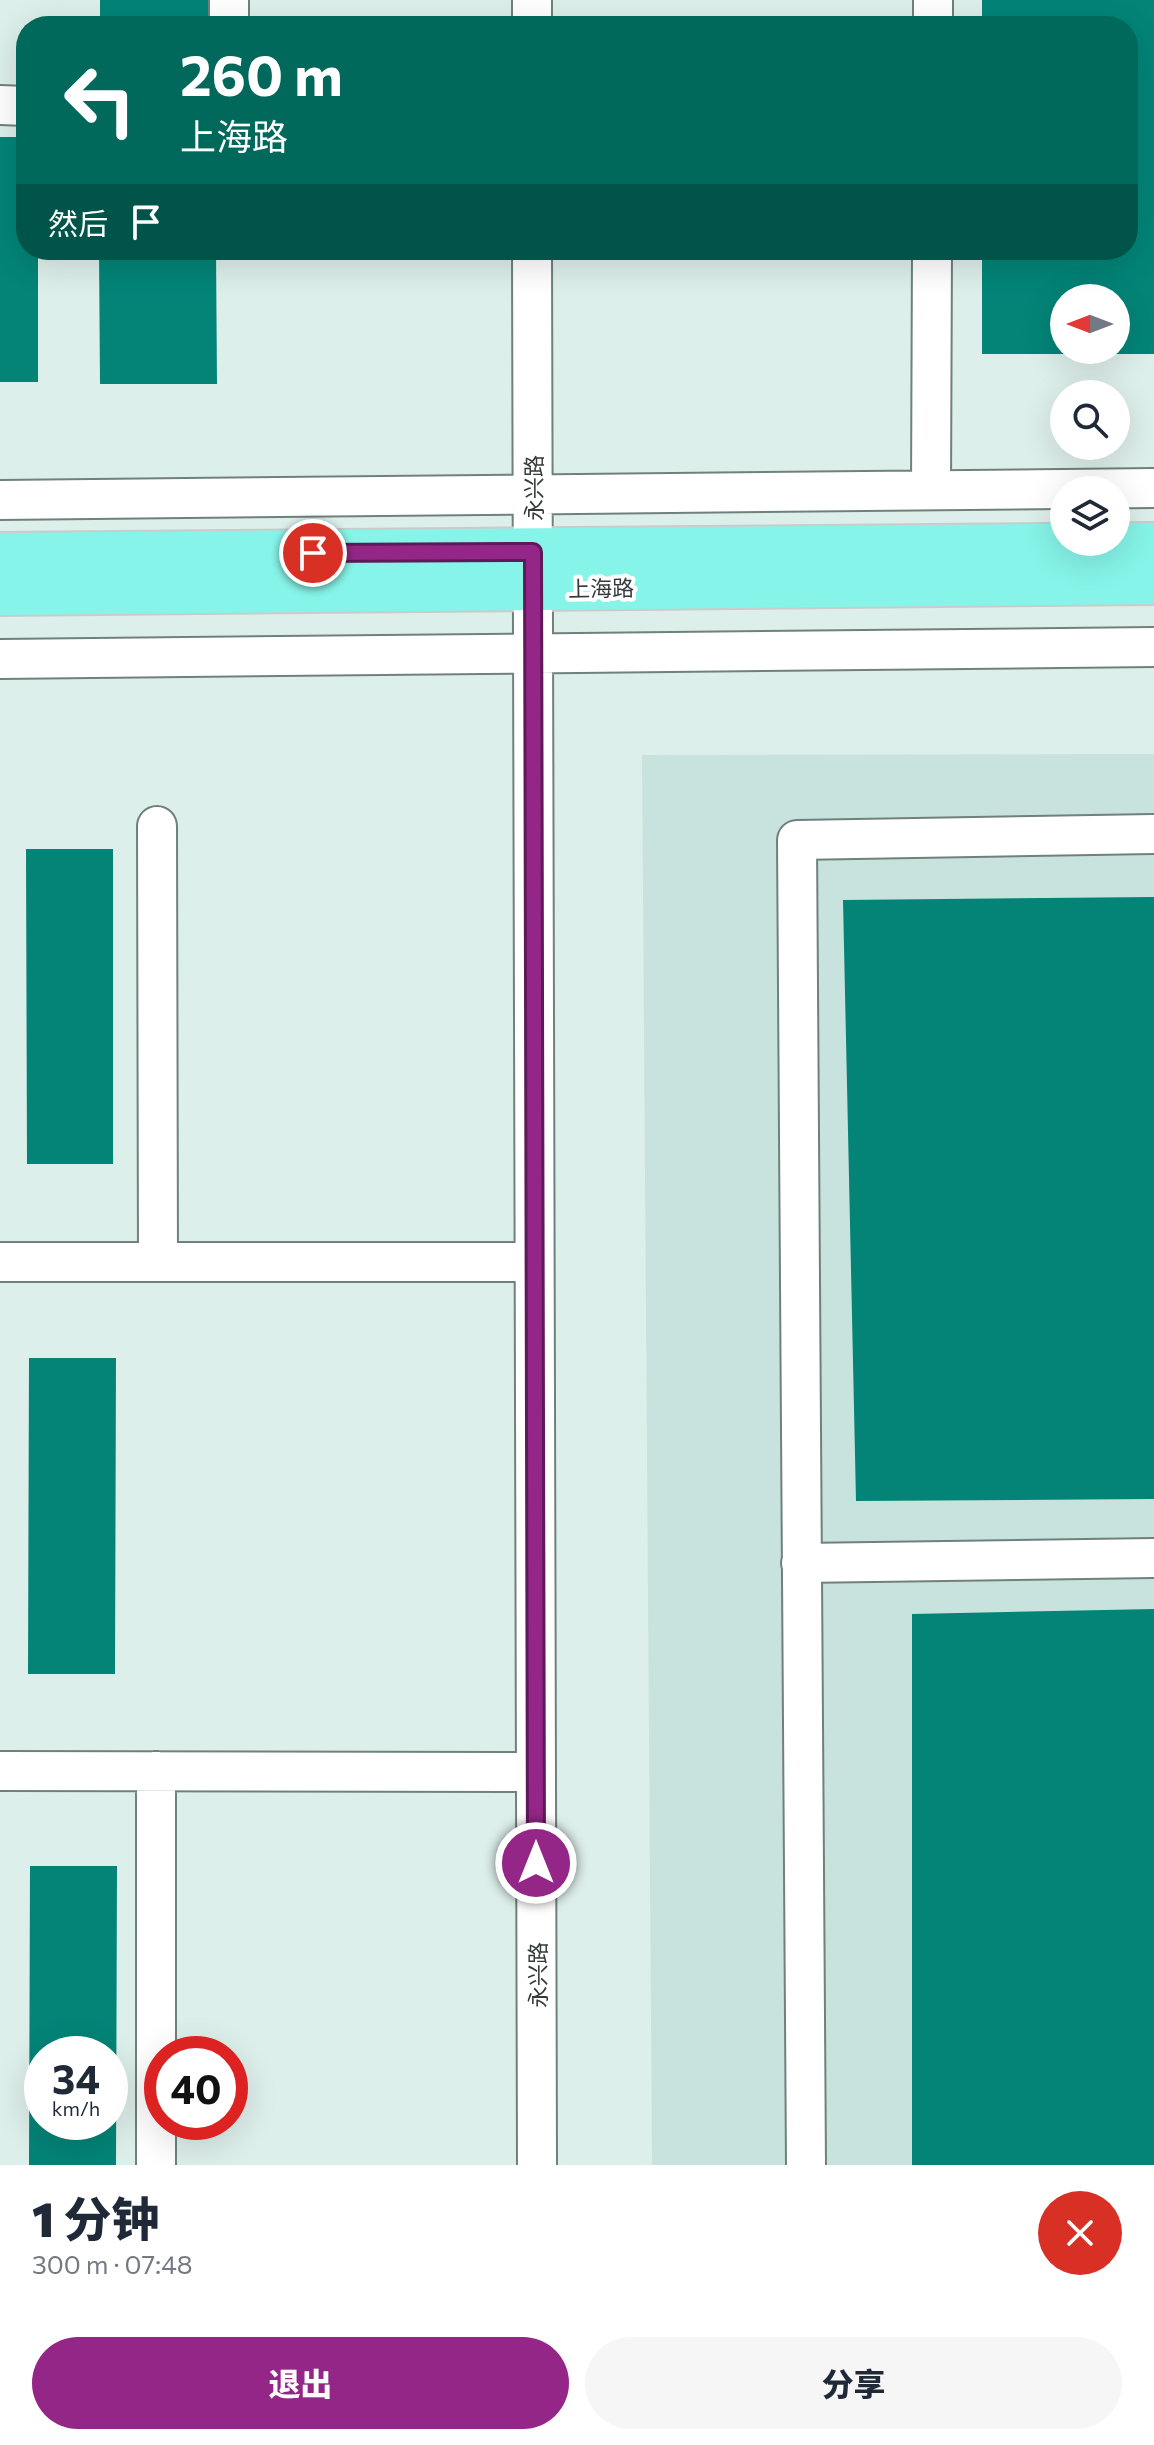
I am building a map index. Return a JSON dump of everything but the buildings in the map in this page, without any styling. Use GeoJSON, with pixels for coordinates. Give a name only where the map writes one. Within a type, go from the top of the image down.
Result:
{"type":"FeatureCollection","features":[{"type":"Feature","properties":{"kind":"main road","name":"上海路"},"geometry":{"type":"LineString","coordinates":[[0,593],[1154,545]]}},
{"type":"Feature","properties":{"kind":"main road","name":"上海路"},"geometry":{"type":"LineString","coordinates":[[0,555],[533,570],[1154,582]]}},
{"type":"Feature","properties":{"kind":"street","name":"永兴路"},"geometry":{"type":"LineString","coordinates":[[532,260],[537,2165]]}},
{"type":"Feature","properties":{"kind":"street"},"geometry":{"type":"LineString","coordinates":[[931,490],[932,260]]}},
{"type":"Feature","properties":{"kind":"street"},"geometry":{"type":"LineString","coordinates":[[0,500],[1154,488]]}},
{"type":"Feature","properties":{"kind":"street"},"geometry":{"type":"LineString","coordinates":[[0,659],[1154,647]]}},
{"type":"Feature","properties":{"kind":"street"},"geometry":{"type":"LineString","coordinates":[[157,826],[158,1262]]}},
{"type":"Feature","properties":{"kind":"street"},"geometry":{"type":"LineString","coordinates":[[806,2165],[797,840],[1154,834]]}},
{"type":"Feature","properties":{"kind":"street"},"geometry":{"type":"LineString","coordinates":[[0,1262],[533,1262]]}},
{"type":"Feature","properties":{"kind":"street"},"geometry":{"type":"LineString","coordinates":[[801,1563],[1154,1558]]}},
{"type":"Feature","properties":{"kind":"street"},"geometry":{"type":"LineString","coordinates":[[0,1771],[536,1772]]}},
{"type":"Feature","properties":{"kind":"street"},"geometry":{"type":"LineString","coordinates":[[156,1771],[156,2165]]}},
{"type":"Feature","properties":{"kind":"shaded area"},"geometry":{"type":"Polygon","coordinates":[[[1154,754],[1154,2165],[652,2165],[642,755],[1154,754]]]}},
{"type":"Feature","properties":{"kind":"route"},"geometry":{"type":"LineString","coordinates":[[313,553],[533,552],[536,1863]]}}]}
